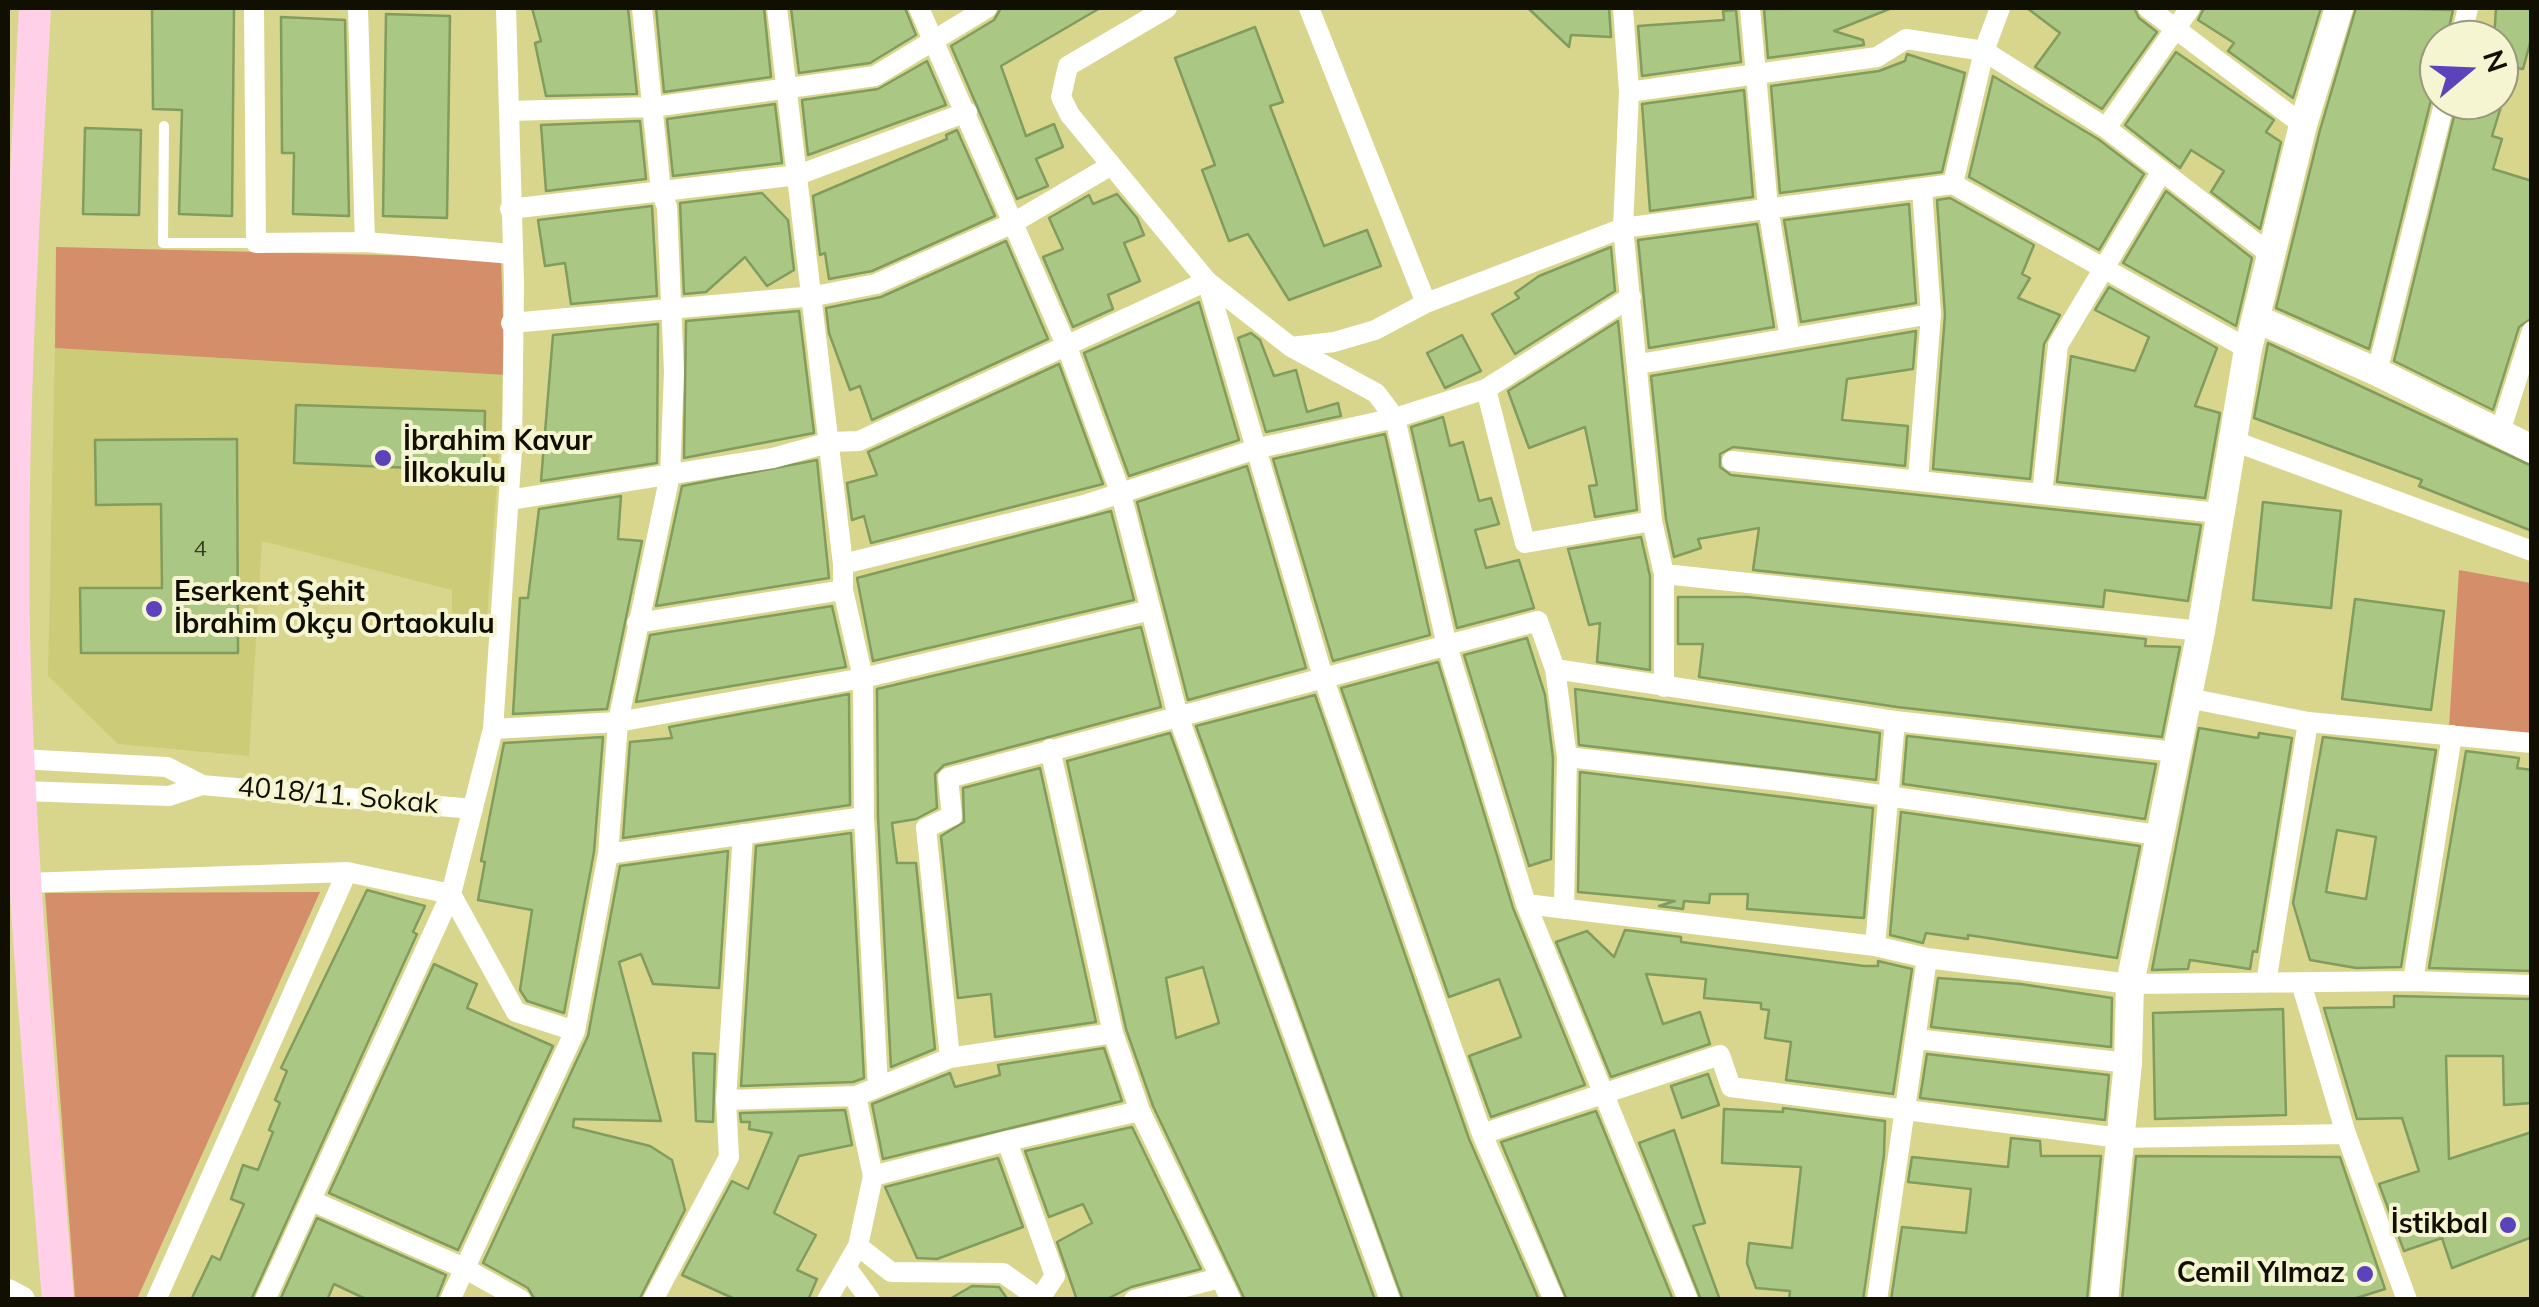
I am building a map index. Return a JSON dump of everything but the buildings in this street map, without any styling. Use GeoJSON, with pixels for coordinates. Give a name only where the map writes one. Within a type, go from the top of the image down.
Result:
{"type":"FeatureCollection","features":[{"type":"Feature","properties":{"kind":"main road"},"geometry":{"type":"LineString","coordinates":[[34,8],[12,268],[14,634],[25,883],[58,1300]]}},
{"type":"Feature","properties":{"kind":"street"},"geometry":{"type":"LineString","coordinates":[[254,8],[256,243],[364,242],[512,254]]}},
{"type":"Feature","properties":{"kind":"street"},"geometry":{"type":"LineString","coordinates":[[358,8],[364,242]]}},
{"type":"Feature","properties":{"kind":"street"},"geometry":{"type":"LineString","coordinates":[[266,1300],[451,894],[493,730],[508,500],[512,254],[506,8]]}},
{"type":"Feature","properties":{"kind":"street"},"geometry":{"type":"LineString","coordinates":[[450,1300],[575,1031],[608,854],[618,722],[670,475],[672,308],[667,208],[661,191],[642,8]]}},
{"type":"Feature","properties":{"kind":"street"},"geometry":{"type":"LineString","coordinates":[[777,8],[815,296],[844,564],[843,590],[863,678],[864,817],[878,1087]]}},
{"type":"Feature","properties":{"kind":"street"},"geometry":{"type":"LineString","coordinates":[[919,8],[1067,347],[1121,494],[1178,716],[1390,1300]]}},
{"type":"Feature","properties":{"kind":"street"},"geometry":{"type":"LineString","coordinates":[[510,111],[653,108],[876,76],[987,8]]}},
{"type":"Feature","properties":{"kind":"street"},"geometry":{"type":"LineString","coordinates":[[1167,8],[1068,66],[1060,96],[1110,166],[1207,281],[1291,347],[1376,392],[1394,418],[1447,646],[1526,904],[1688,1300]]}},
{"type":"Feature","properties":{"kind":"street"},"geometry":{"type":"LineString","coordinates":[[1623,8],[1629,92],[1623,228],[1652,522],[1664,574],[1664,687]]}},
{"type":"Feature","properties":{"kind":"street"},"geometry":{"type":"LineString","coordinates":[[1750,8],[1768,208],[1790,338]]}},
{"type":"Feature","properties":{"kind":"street"},"geometry":{"type":"LineString","coordinates":[[1953,184],[1984,51],[2000,8]]}},
{"type":"Feature","properties":{"kind":"street"},"geometry":{"type":"LineString","coordinates":[[2148,8],[2303,125]]}},
{"type":"Feature","properties":{"kind":"street"},"geometry":{"type":"LineString","coordinates":[[2106,128],[2190,8]]}},
{"type":"Feature","properties":{"kind":"street"},"geometry":{"type":"LineString","coordinates":[[2104,1300],[2128,1062],[2130,984],[2201,630],[2248,349],[2303,125],[2339,8]]}},
{"type":"Feature","properties":{"kind":"street"},"geometry":{"type":"LineString","coordinates":[[1318,11],[1426,303]]}},
{"type":"Feature","properties":{"kind":"street"},"geometry":{"type":"LineString","coordinates":[[1629,92],[1877,58],[1906,39],[1984,51],[2106,128],[2270,254]]}},
{"type":"Feature","properties":{"kind":"street"},"geometry":{"type":"LineString","coordinates":[[510,210],[798,174],[967,112]]}},
{"type":"Feature","properties":{"kind":"street"},"geometry":{"type":"LineString","coordinates":[[2377,372],[2440,120]]}},
{"type":"Feature","properties":{"kind":"street"},"geometry":{"type":"LineString","coordinates":[[511,323],[815,296],[876,284],[1012,223],[1110,166]]}},
{"type":"Feature","properties":{"kind":"street"},"geometry":{"type":"LineString","coordinates":[[2042,494],[2058,346],[2101,267],[2162,171]]}},
{"type":"Feature","properties":{"kind":"street"},"geometry":{"type":"LineString","coordinates":[[1291,347],[1334,342],[1375,330],[1426,303],[1623,228],[1953,184],[2248,349]]}},
{"type":"Feature","properties":{"kind":"street"},"geometry":{"type":"LineString","coordinates":[[1918,480],[1931,314],[1922,189]]}},
{"type":"Feature","properties":{"kind":"street"},"geometry":{"type":"LineString","coordinates":[[508,500],[773,458],[830,442],[859,441],[1207,281]]}},
{"type":"Feature","properties":{"kind":"street"},"geometry":{"type":"LineString","coordinates":[[1207,281],[1259,448],[1322,677],[1482,1134],[1554,1300]]}},
{"type":"Feature","properties":{"kind":"street"},"geometry":{"type":"LineString","coordinates":[[844,564],[1121,494],[1259,448],[1394,418],[1486,389],[1631,297]]}},
{"type":"Feature","properties":{"kind":"street"},"geometry":{"type":"LineString","coordinates":[[1639,364],[1931,314]]}},
{"type":"Feature","properties":{"kind":"street"},"geometry":{"type":"LineString","coordinates":[[2257,319],[2377,372],[2532,449]]}},
{"type":"Feature","properties":{"kind":"street"},"geometry":{"type":"LineString","coordinates":[[2500,432],[2532,331]]}},
{"type":"Feature","properties":{"kind":"street"},"geometry":{"type":"LineString","coordinates":[[1486,389],[1525,542],[1652,522]]}},
{"type":"Feature","properties":{"kind":"street"},"geometry":{"type":"LineString","coordinates":[[2231,440],[2532,552]]}},
{"type":"Feature","properties":{"kind":"street"},"geometry":{"type":"LineString","coordinates":[[1732,462],[2218,512]]}},
{"type":"Feature","properties":{"kind":"street"},"geometry":{"type":"LineString","coordinates":[[1664,574],[2201,630]]}},
{"type":"Feature","properties":{"kind":"street"},"geometry":{"type":"LineString","coordinates":[[638,624],[843,590]]}},
{"type":"Feature","properties":{"kind":"street"},"geometry":{"type":"LineString","coordinates":[[493,730],[618,722],[863,678],[1150,610]]}},
{"type":"Feature","properties":{"kind":"street"},"geometry":{"type":"LineString","coordinates":[[950,1058],[926,828],[952,816],[948,778],[1538,621],[1555,669],[1567,757],[1564,910]]}},
{"type":"Feature","properties":{"kind":"street"},"geometry":{"type":"LineString","coordinates":[[1555,669],[1896,722],[2175,752]]}},
{"type":"Feature","properties":{"kind":"street"},"geometry":{"type":"LineString","coordinates":[[2188,698],[2308,722],[2532,743]]}},
{"type":"Feature","properties":{"kind":"street"},"geometry":{"type":"LineString","coordinates":[[1875,946],[1896,722]]}},
{"type":"Feature","properties":{"kind":"street"},"geometry":{"type":"LineString","coordinates":[[2266,983],[2308,722]]}},
{"type":"Feature","properties":{"kind":"street"},"geometry":{"type":"LineString","coordinates":[[2413,981],[2452,734]]}},
{"type":"Feature","properties":{"kind":"street"},"geometry":{"type":"LineString","coordinates":[[1050,749],[1114,1033],[1140,1111],[1231,1300]]}},
{"type":"Feature","properties":{"kind":"street"},"geometry":{"type":"LineString","coordinates":[[1567,757],[1790,782],[2158,835]]}},
{"type":"Feature","properties":{"kind":"street","name":"4018/11. Sokak"},"geometry":{"type":"LineString","coordinates":[[20,775],[167,767],[202,784],[473,808]]}},
{"type":"Feature","properties":{"kind":"street","name":"4018/11. Sokak"},"geometry":{"type":"LineString","coordinates":[[20,775],[169,796],[202,784]]}},
{"type":"Feature","properties":{"kind":"street"},"geometry":{"type":"LineString","coordinates":[[608,854],[864,817]]}},
{"type":"Feature","properties":{"kind":"street"},"geometry":{"type":"LineString","coordinates":[[653,1300],[729,1157],[726,1100],[743,834]]}},
{"type":"Feature","properties":{"kind":"street"},"geometry":{"type":"LineString","coordinates":[[25,883],[346,872],[451,894],[516,1012],[575,1031]]}},
{"type":"Feature","properties":{"kind":"street"},"geometry":{"type":"LineString","coordinates":[[156,1300],[346,872]]}},
{"type":"Feature","properties":{"kind":"street"},"geometry":{"type":"LineString","coordinates":[[1526,904],[1875,946],[1927,958],[2130,984],[2302,986],[2413,981],[2532,985]]}},
{"type":"Feature","properties":{"kind":"street"},"geometry":{"type":"LineString","coordinates":[[1877,1300],[1901,1113],[1927,958]]}},
{"type":"Feature","properties":{"kind":"street"},"geometry":{"type":"LineString","coordinates":[[2302,986],[2346,1134],[2407,1300]]}},
{"type":"Feature","properties":{"kind":"street"},"geometry":{"type":"LineString","coordinates":[[726,1100],[856,1096],[950,1058],[1114,1033]]}},
{"type":"Feature","properties":{"kind":"street"},"geometry":{"type":"LineString","coordinates":[[1916,1039],[2128,1062]]}},
{"type":"Feature","properties":{"kind":"street"},"geometry":{"type":"LineString","coordinates":[[1482,1134],[1720,1055],[1730,1087],[1901,1113],[2120,1138],[2346,1134]]}},
{"type":"Feature","properties":{"kind":"street"},"geometry":{"type":"LineString","coordinates":[[828,1300],[858,1246],[873,1176],[856,1096]]}},
{"type":"Feature","properties":{"kind":"street"},"geometry":{"type":"LineString","coordinates":[[873,1176],[1140,1111]]}},
{"type":"Feature","properties":{"kind":"street"},"geometry":{"type":"LineString","coordinates":[[858,1246],[892,1272],[1003,1273],[1041,1299],[1055,1276],[1006,1142]]}},
{"type":"Feature","properties":{"kind":"street"},"geometry":{"type":"LineString","coordinates":[[312,1201],[464,1268],[521,1300]]}},
{"type":"Feature","properties":{"kind":"street"},"geometry":{"type":"LineString","coordinates":[[846,1267],[870,1300]]}},
{"type":"Feature","properties":{"kind":"street"},"geometry":{"type":"LineString","coordinates":[[1134,1300],[1220,1278]]}},
{"type":"Feature","properties":{"kind":"street"},"geometry":{"type":"LineString","coordinates":[[8,1292],[21,1300]]}},
{"type":"Feature","properties":{"kind":"lane"},"geometry":{"type":"LineString","coordinates":[[164,126],[163,243],[256,243]]}},
{"type":"Feature","properties":{"kind":"shaded area"},"geometry":{"type":"Polygon","coordinates":[[[56,247],[501,258],[505,375],[55,348],[56,247]]]}},
{"type":"Feature","properties":{"kind":"shaded area","name":"Eserkent Şehit İbrahim Okçu Ortaokulu"},"geometry":{"type":"Polygon","coordinates":[[[55,348],[505,375],[487,618],[452,613],[452,590],[262,541],[249,756],[118,744],[48,676],[55,348]]]}},
{"type":"Feature","properties":{"kind":"shaded area"},"geometry":{"type":"Polygon","coordinates":[[[2459,570],[2531,583],[2531,734],[2449,727],[2459,570]]]}},
{"type":"Feature","properties":{"kind":"shaded area"},"geometry":{"type":"Polygon","coordinates":[[[320,892],[137,1299],[75,1299],[45,893],[320,892]]]}},
{"type":"Feature","properties":{"kind":"place","name":"İbrahim Kavur İlkokulu"},"geometry":{"type":"Point","coordinates":[383,458]}},
{"type":"Feature","properties":{"kind":"place","name":"Eserkent Şehit İbrahim Okçu Ortaokulu"},"geometry":{"type":"Point","coordinates":[154,609]}},
{"type":"Feature","properties":{"kind":"place","name":"İstikbal"},"geometry":{"type":"Point","coordinates":[2508,1225]}},
{"type":"Feature","properties":{"kind":"place","name":"Cemil Yılmaz"},"geometry":{"type":"Point","coordinates":[2365,1274]}}]}
